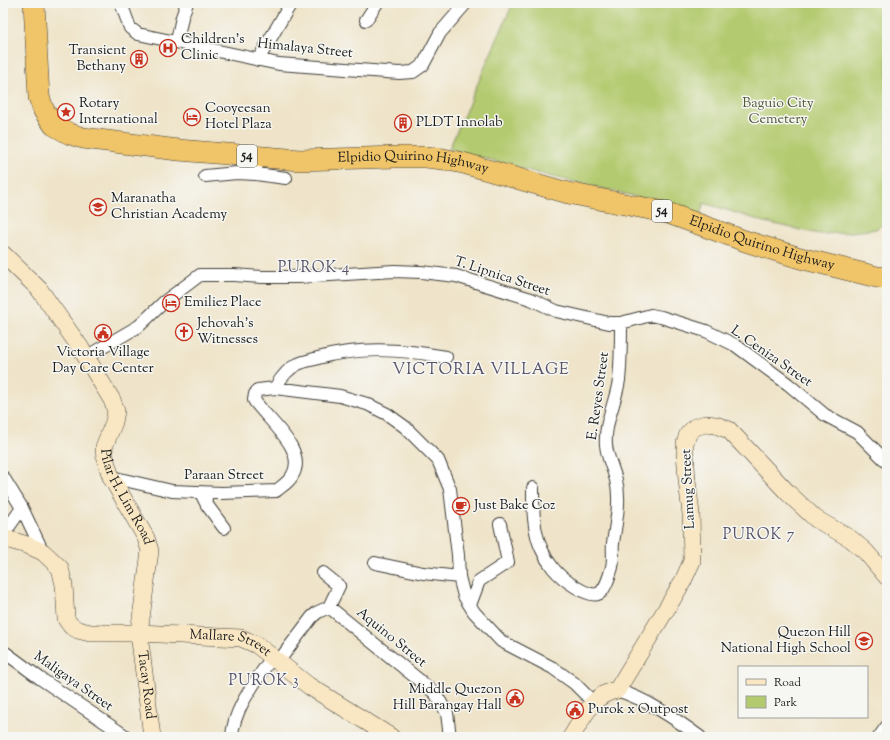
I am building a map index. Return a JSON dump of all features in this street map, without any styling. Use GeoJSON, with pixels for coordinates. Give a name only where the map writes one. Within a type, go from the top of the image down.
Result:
{"type":"FeatureCollection","features":[{"type":"Feature","properties":{"kind":"highway","name":"Elpidio Quirino Highway"},"geometry":{"type":"LineString","coordinates":[[34,3],[38,91],[44,111],[54,124],[70,134],[83,138],[178,150],[256,166],[300,160],[395,157],[426,157],[457,162],[568,193],[665,212],[745,241],[800,258],[884,280]]}},
{"type":"Feature","properties":{"kind":"street","name":"Himalaya Street"},"geometry":{"type":"LineString","coordinates":[[121,3],[130,28],[133,32],[138,34],[286,65],[399,73],[413,72],[423,65],[440,33],[466,3]]}},
{"type":"Feature","properties":{"kind":"street"},"geometry":{"type":"LineString","coordinates":[[177,41],[182,17],[187,3]]}},
{"type":"Feature","properties":{"kind":"street"},"geometry":{"type":"LineString","coordinates":[[258,60],[291,3]]}},
{"type":"Feature","properties":{"kind":"street"},"geometry":{"type":"LineString","coordinates":[[366,20],[377,3]]}},
{"type":"Feature","properties":{"kind":"street"},"geometry":{"type":"LineString","coordinates":[[205,176],[233,173],[256,166],[286,178]]}},
{"type":"Feature","properties":{"kind":"street","name":"Pilar H. Lim Road"},"geometry":{"type":"LineString","coordinates":[[3,254],[39,289],[86,357],[112,400],[116,412],[114,422],[104,447],[105,458],[111,477],[146,538],[150,550],[139,633]]}},
{"type":"Feature","properties":{"kind":"street","name":"T. Lipnica Street"},"geometry":{"type":"LineString","coordinates":[[86,357],[139,326],[164,302],[200,275],[209,274],[298,277],[402,271],[439,273],[456,276],[531,299],[556,310],[609,323],[622,323]]}},
{"type":"Feature","properties":{"kind":"street","name":"L. Ceniza Street"},"geometry":{"type":"LineString","coordinates":[[622,323],[652,315],[706,331],[735,345],[788,384],[825,415],[857,432],[887,462]]}},
{"type":"Feature","properties":{"kind":"street","name":"E. Reyes Street"},"geometry":{"type":"LineString","coordinates":[[533,488],[533,511],[536,536],[547,560],[553,569],[565,580],[594,595],[601,592],[606,584],[612,565],[613,544],[617,524],[616,481],[606,445],[608,424],[619,380],[622,323]]}},
{"type":"Feature","properties":{"kind":"street"},"geometry":{"type":"LineString","coordinates":[[275,388],[280,379],[298,364],[345,351],[396,351],[446,357]]}},
{"type":"Feature","properties":{"kind":"street","name":"Paraan Street"},"geometry":{"type":"LineString","coordinates":[[111,477],[172,491],[201,493],[276,490],[293,476],[296,468],[296,458],[292,446],[282,432],[260,410],[254,400],[255,394],[258,390],[275,388],[340,396],[366,404],[387,414],[405,427],[438,460],[450,489],[459,577],[464,596],[474,612],[501,641],[553,668],[574,683],[593,702]]}},
{"type":"Feature","properties":{"kind":"street","name":"Lamug Street"},"geometry":{"type":"LineString","coordinates":[[617,690],[683,581],[692,561],[691,514],[685,443],[688,434],[695,426],[704,424],[729,430],[788,493],[816,519],[866,552],[887,577]]}},
{"type":"Feature","properties":{"kind":"street"},"geometry":{"type":"LineString","coordinates":[[3,477],[22,508],[43,552]]}},
{"type":"Feature","properties":{"kind":"street"},"geometry":{"type":"LineString","coordinates":[[201,493],[206,505],[224,528]]}},
{"type":"Feature","properties":{"kind":"street"},"geometry":{"type":"LineString","coordinates":[[22,508],[3,536],[43,552]]}},
{"type":"Feature","properties":{"kind":"street"},"geometry":{"type":"LineString","coordinates":[[470,605],[479,581],[508,562],[500,524]]}},
{"type":"Feature","properties":{"kind":"street","name":"Mallare Street"},"geometry":{"type":"LineString","coordinates":[[43,552],[60,568],[64,585],[66,619],[71,626],[78,630],[90,633],[139,633],[241,638],[256,645],[309,686],[390,737]]}},
{"type":"Feature","properties":{"kind":"street"},"geometry":{"type":"LineString","coordinates":[[375,563],[423,573],[459,577]]}},
{"type":"Feature","properties":{"kind":"street"},"geometry":{"type":"LineString","coordinates":[[232,737],[234,723],[238,712],[251,689],[312,617],[318,612],[329,608],[339,586],[324,573]]}},
{"type":"Feature","properties":{"kind":"street","name":"Aquino Street"},"geometry":{"type":"LineString","coordinates":[[329,608],[435,694],[447,713],[450,737]]}},
{"type":"Feature","properties":{"kind":"street","name":"Tacay Road"},"geometry":{"type":"LineString","coordinates":[[139,633],[152,737]]}},
{"type":"Feature","properties":{"kind":"street","name":"Maligaya Street"},"geometry":{"type":"LineString","coordinates":[[3,650],[41,679],[126,737]]}},
{"type":"Feature","properties":{"kind":"street"},"geometry":{"type":"LineString","coordinates":[[571,737],[593,702],[608,691],[617,690],[634,695],[654,706],[675,718],[700,737]]}},
{"type":"Feature","properties":{"kind":"street"},"geometry":{"type":"LineString","coordinates":[[879,737],[887,726]]}},
{"type":"Feature","properties":{"kind":"green space","name":"Baguio City Cemetery"},"geometry":{"type":"Polygon","coordinates":[[[513,3],[887,3],[887,221],[876,229],[819,234],[765,222],[704,203],[700,215],[622,193],[553,177],[449,149],[513,3]]]}},
{"type":"Feature","properties":{"kind":"place","name":"Children's Clinic"},"geometry":{"type":"Point","coordinates":[168,48]}},
{"type":"Feature","properties":{"kind":"place","name":"Transient Bethany"},"geometry":{"type":"Point","coordinates":[139,59]}},
{"type":"Feature","properties":{"kind":"place","name":"Rotary International"},"geometry":{"type":"Point","coordinates":[66,112]}},
{"type":"Feature","properties":{"kind":"place","name":"Cooyeesan Hotel Plaza"},"geometry":{"type":"Point","coordinates":[192,117]}},
{"type":"Feature","properties":{"kind":"place","name":"PLDT Innolab"},"geometry":{"type":"Point","coordinates":[403,123]}},
{"type":"Feature","properties":{"kind":"place","name":"Maranatha Christian Academy"},"geometry":{"type":"Point","coordinates":[98,207]}},
{"type":"Feature","properties":{"kind":"place","name":"Emiliez Place"},"geometry":{"type":"Point","coordinates":[171,303]}},
{"type":"Feature","properties":{"kind":"place","name":"Jehovah's Witnesses"},"geometry":{"type":"Point","coordinates":[184,332]}},
{"type":"Feature","properties":{"kind":"place","name":"Victoria Village Day Care Center"},"geometry":{"type":"Point","coordinates":[103,333]}},
{"type":"Feature","properties":{"kind":"place","name":"Just Bake Coz"},"geometry":{"type":"Point","coordinates":[461,506]}},
{"type":"Feature","properties":{"kind":"place","name":"Quezon Hill National High School"},"geometry":{"type":"Point","coordinates":[864,641]}},
{"type":"Feature","properties":{"kind":"place","name":"Middle Quezon Hill Barangay Hall"},"geometry":{"type":"Point","coordinates":[515,698]}},
{"type":"Feature","properties":{"kind":"place","name":"Purok x Outpost"},"geometry":{"type":"Point","coordinates":[575,710]}},
{"type":"Feature","properties":{"kind":"district","name":"PUROK 4"},"geometry":{"type":"Point","coordinates":[314,268]}},
{"type":"Feature","properties":{"kind":"district","name":"VICTORIA VILLAGE"},"geometry":{"type":"Point","coordinates":[481,370]}},
{"type":"Feature","properties":{"kind":"district","name":"PUROK 7"},"geometry":{"type":"Point","coordinates":[759,535]}},
{"type":"Feature","properties":{"kind":"district","name":"PUROK 3"},"geometry":{"type":"Point","coordinates":[264,681]}}]}
